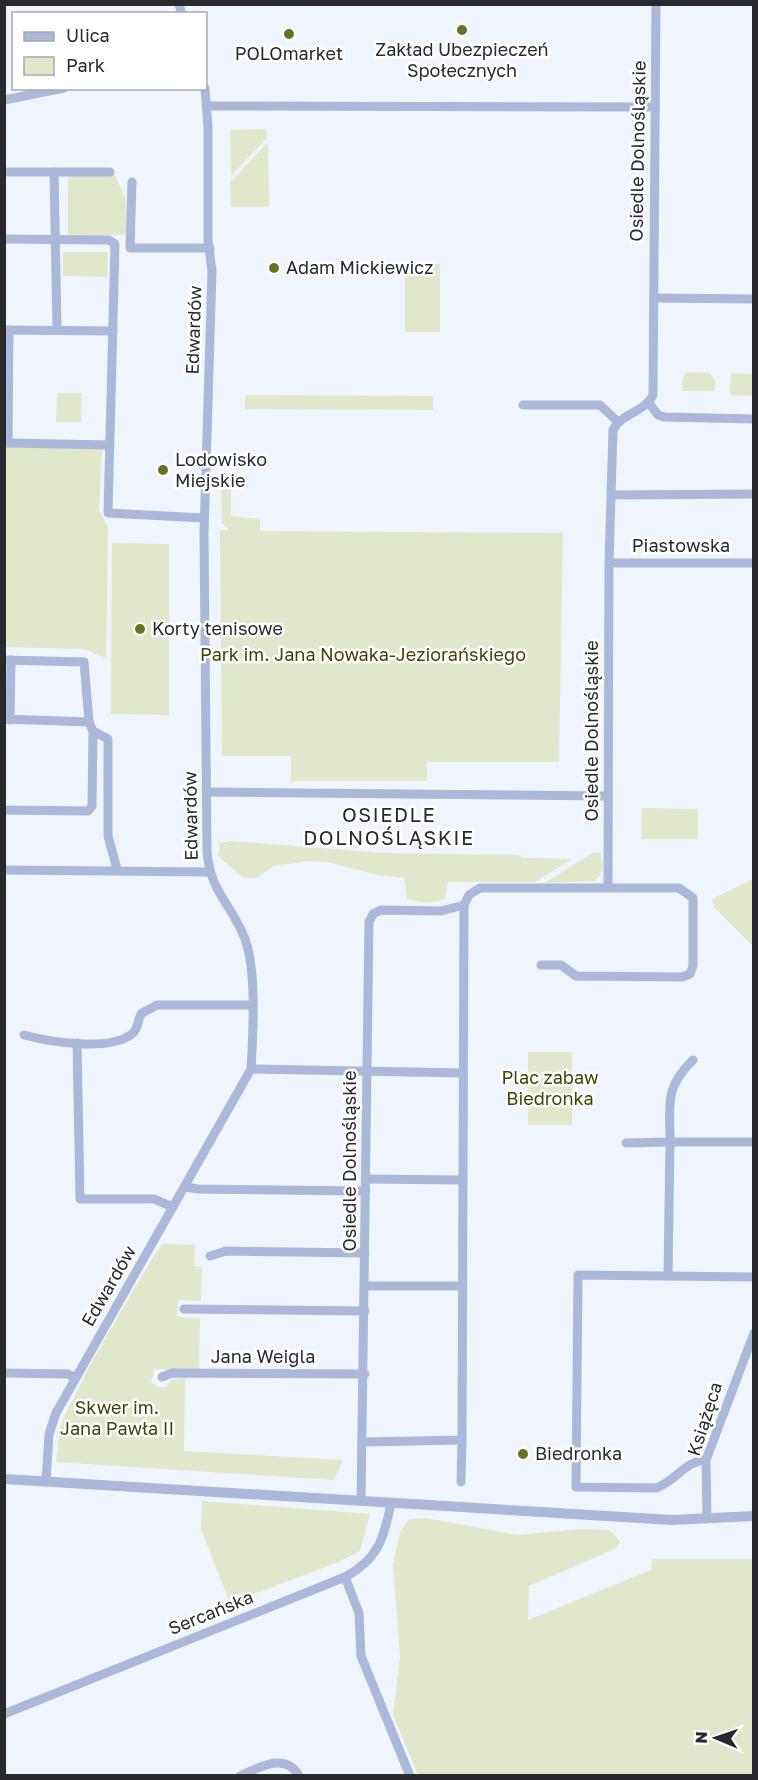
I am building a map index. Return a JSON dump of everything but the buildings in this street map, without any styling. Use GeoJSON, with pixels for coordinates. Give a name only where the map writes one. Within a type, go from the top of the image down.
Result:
{"type":"FeatureCollection","features":[{"type":"Feature","properties":{"kind":"street","name":"Osiedle Dolnośląskie"},"geometry":{"type":"LineString","coordinates":[[649,403],[653,395],[656,4]]}},
{"type":"Feature","properties":{"kind":"street"},"geometry":{"type":"LineString","coordinates":[[4,100],[54,90]]}},
{"type":"Feature","properties":{"kind":"street","name":"Edwardów"},"geometry":{"type":"LineString","coordinates":[[46,1481],[50,1434],[56,1413],[251,1069],[252,1005],[250,963],[245,939],[213,884],[209,872],[204,518],[212,271],[208,106],[205,90]]}},
{"type":"Feature","properties":{"kind":"street"},"geometry":{"type":"LineString","coordinates":[[208,106],[655,107]]}},
{"type":"Feature","properties":{"kind":"street"},"geometry":{"type":"LineString","coordinates":[[4,172],[110,172]]}},
{"type":"Feature","properties":{"kind":"street"},"geometry":{"type":"LineString","coordinates":[[54,172],[57,329]]}},
{"type":"Feature","properties":{"kind":"street"},"geometry":{"type":"LineString","coordinates":[[132,182],[130,248],[210,248]]}},
{"type":"Feature","properties":{"kind":"street"},"geometry":{"type":"LineString","coordinates":[[4,239],[109,240],[115,244],[108,513],[204,518]]}},
{"type":"Feature","properties":{"kind":"street"},"geometry":{"type":"LineString","coordinates":[[654,298],[753,299]]}},
{"type":"Feature","properties":{"kind":"street"},"geometry":{"type":"LineString","coordinates":[[110,445],[6,443],[7,330],[113,331]]}},
{"type":"Feature","properties":{"kind":"street"},"geometry":{"type":"LineString","coordinates":[[524,405],[600,405],[617,421],[649,403],[658,415],[664,417],[753,419]]}},
{"type":"Feature","properties":{"kind":"street","name":"Osiedle Dolnośląskie"},"geometry":{"type":"LineString","coordinates":[[362,1501],[369,922],[373,914],[381,910],[441,911],[464,905],[469,895],[480,888],[608,886],[609,563],[613,430],[617,421]]}},
{"type":"Feature","properties":{"kind":"street"},"geometry":{"type":"LineString","coordinates":[[612,495],[753,494]]}},
{"type":"Feature","properties":{"kind":"street","name":"Piastowska"},"geometry":{"type":"LineString","coordinates":[[609,563],[753,563]]}},
{"type":"Feature","properties":{"kind":"street"},"geometry":{"type":"LineString","coordinates":[[4,810],[87,811],[92,806],[93,731],[88,722],[84,662],[8,660],[7,719],[88,722]]}},
{"type":"Feature","properties":{"kind":"street"},"geometry":{"type":"LineString","coordinates":[[93,731],[108,739],[108,836],[117,869]]}},
{"type":"Feature","properties":{"kind":"street"},"geometry":{"type":"LineString","coordinates":[[207,792],[608,796]]}},
{"type":"Feature","properties":{"kind":"street"},"geometry":{"type":"LineString","coordinates":[[4,870],[117,869],[209,872]]}},
{"type":"Feature","properties":{"kind":"street"},"geometry":{"type":"LineString","coordinates":[[541,965],[561,965],[576,976],[682,977],[690,974],[693,966],[695,903],[687,892],[679,888],[608,886]]}},
{"type":"Feature","properties":{"kind":"street"},"geometry":{"type":"LineString","coordinates":[[461,1482],[464,905]]}},
{"type":"Feature","properties":{"kind":"street"},"geometry":{"type":"LineString","coordinates":[[24,1035],[77,1043],[114,1043],[130,1036],[136,1030],[142,1012],[157,1005],[252,1005]]}},
{"type":"Feature","properties":{"kind":"street"},"geometry":{"type":"LineString","coordinates":[[77,1043],[80,1199],[154,1199],[173,1207]]}},
{"type":"Feature","properties":{"kind":"street"},"geometry":{"type":"LineString","coordinates":[[668,1276],[671,1090],[681,1072],[693,1060]]}},
{"type":"Feature","properties":{"kind":"street"},"geometry":{"type":"LineString","coordinates":[[251,1069],[463,1073]]}},
{"type":"Feature","properties":{"kind":"street"},"geometry":{"type":"LineString","coordinates":[[626,1143],[753,1142]]}},
{"type":"Feature","properties":{"kind":"street"},"geometry":{"type":"LineString","coordinates":[[366,1179],[462,1180]]}},
{"type":"Feature","properties":{"kind":"street"},"geometry":{"type":"LineString","coordinates":[[186,1186],[198,1189],[366,1191]]}},
{"type":"Feature","properties":{"kind":"street"},"geometry":{"type":"LineString","coordinates":[[210,1256],[226,1251],[365,1253]]}},
{"type":"Feature","properties":{"kind":"street"},"geometry":{"type":"LineString","coordinates":[[706,1460],[688,1464],[667,1484],[656,1488],[576,1486],[578,1275],[753,1277]]}},
{"type":"Feature","properties":{"kind":"street"},"geometry":{"type":"LineString","coordinates":[[365,1286],[461,1286]]}},
{"type":"Feature","properties":{"kind":"street"},"geometry":{"type":"LineString","coordinates":[[184,1309],[366,1311]]}},
{"type":"Feature","properties":{"kind":"street","name":"Książęca"},"geometry":{"type":"LineString","coordinates":[[707,1520],[706,1460],[753,1336]]}},
{"type":"Feature","properties":{"kind":"street"},"geometry":{"type":"LineString","coordinates":[[4,1372],[68,1374],[75,1378]]}},
{"type":"Feature","properties":{"kind":"street","name":"Jana Weigla"},"geometry":{"type":"LineString","coordinates":[[162,1377],[172,1373],[365,1374]]}},
{"type":"Feature","properties":{"kind":"street"},"geometry":{"type":"LineString","coordinates":[[364,1442],[462,1440]]}},
{"type":"Feature","properties":{"kind":"street"},"geometry":{"type":"LineString","coordinates":[[4,1479],[672,1520],[753,1516]]}},
{"type":"Feature","properties":{"kind":"street","name":"Sercańska"},"geometry":{"type":"LineString","coordinates":[[4,1714],[345,1577],[371,1559],[379,1548],[391,1503]]}},
{"type":"Feature","properties":{"kind":"street"},"geometry":{"type":"LineString","coordinates":[[345,1577],[359,1613],[361,1656],[410,1776]]}},
{"type":"Feature","properties":{"kind":"street"},"geometry":{"type":"LineString","coordinates":[[240,1776],[270,1763],[281,1762],[293,1768],[299,1776]]}},
{"type":"Feature","properties":{"kind":"green space"},"geometry":{"type":"Polygon","coordinates":[[[266,129],[267,138],[231,176],[230,130],[266,129]]]}},
{"type":"Feature","properties":{"kind":"green space"},"geometry":{"type":"Polygon","coordinates":[[[268,142],[269,207],[231,207],[230,182],[268,142]]]}},
{"type":"Feature","properties":{"kind":"green space"},"geometry":{"type":"Polygon","coordinates":[[[68,175],[115,175],[126,200],[126,235],[68,236],[68,175]]]}},
{"type":"Feature","properties":{"kind":"green space"},"geometry":{"type":"Polygon","coordinates":[[[63,252],[108,252],[107,277],[63,276],[63,252]]]}},
{"type":"Feature","properties":{"kind":"green space"},"geometry":{"type":"Polygon","coordinates":[[[405,264],[440,264],[440,332],[405,332],[405,264]]]}},
{"type":"Feature","properties":{"kind":"green space"},"geometry":{"type":"Polygon","coordinates":[[[687,372],[710,373],[715,381],[715,391],[682,391],[683,377],[687,372]]]}},
{"type":"Feature","properties":{"kind":"green space"},"geometry":{"type":"Polygon","coordinates":[[[731,373],[753,374],[753,396],[730,395],[731,373]]]}},
{"type":"Feature","properties":{"kind":"green space"},"geometry":{"type":"Polygon","coordinates":[[[57,393],[82,393],[81,422],[56,422],[57,393]]]}},
{"type":"Feature","properties":{"kind":"green space"},"geometry":{"type":"Polygon","coordinates":[[[245,395],[433,396],[433,410],[245,409],[245,395]]]}},
{"type":"Feature","properties":{"kind":"green space"},"geometry":{"type":"Polygon","coordinates":[[[5,447],[102,449],[99,509],[108,527],[106,658],[83,649],[5,647],[5,447]]]}},
{"type":"Feature","properties":{"kind":"green space","name":"Park im. Jana Nowaka-Jeziorańskiego"},"geometry":{"type":"Polygon","coordinates":[[[231,475],[231,516],[260,519],[260,531],[563,533],[559,762],[427,762],[427,781],[291,781],[291,756],[222,756],[220,530],[229,530],[222,523],[221,477],[231,475]]]}},
{"type":"Feature","properties":{"kind":"green space","name":"Korty tenisowe"},"geometry":{"type":"Polygon","coordinates":[[[112,543],[169,544],[169,715],[111,714],[112,543]]]}},
{"type":"Feature","properties":{"kind":"green space"},"geometry":{"type":"Polygon","coordinates":[[[642,808],[698,809],[698,839],[641,839],[642,808]]]}},
{"type":"Feature","properties":{"kind":"green space"},"geometry":{"type":"Polygon","coordinates":[[[231,841],[382,853],[519,855],[522,858],[572,859],[535,882],[448,882],[445,898],[436,902],[426,902],[407,899],[404,878],[378,875],[327,862],[308,861],[273,866],[257,878],[242,877],[218,856],[220,843],[231,841]]]}},
{"type":"Feature","properties":{"kind":"green space"},"geometry":{"type":"Polygon","coordinates":[[[593,853],[600,853],[603,861],[602,872],[594,881],[544,883],[593,853]]]}},
{"type":"Feature","properties":{"kind":"green space"},"geometry":{"type":"Polygon","coordinates":[[[753,879],[753,946],[714,907],[712,899],[753,879]]]}},
{"type":"Feature","properties":{"kind":"green space","name":"Plac zabaw Biedronka"},"geometry":{"type":"Polygon","coordinates":[[[528,1052],[572,1052],[572,1125],[528,1125],[528,1052]]]}},
{"type":"Feature","properties":{"kind":"green space","name":"Skwer im. Jana Pawła II"},"geometry":{"type":"Polygon","coordinates":[[[163,1244],[195,1245],[194,1266],[202,1267],[201,1301],[178,1300],[177,1317],[200,1318],[199,1369],[155,1369],[151,1382],[155,1386],[166,1388],[171,1380],[185,1378],[184,1451],[343,1460],[334,1480],[56,1462],[60,1428],[65,1415],[91,1363],[154,1255],[163,1244]]]}},
{"type":"Feature","properties":{"kind":"green space"},"geometry":{"type":"Polygon","coordinates":[[[202,1501],[370,1514],[360,1551],[336,1563],[230,1603],[201,1529],[202,1501]]]}},
{"type":"Feature","properties":{"kind":"green space"},"geometry":{"type":"Polygon","coordinates":[[[426,1518],[517,1535],[581,1529],[609,1530],[620,1541],[617,1548],[529,1586],[528,1620],[651,1570],[652,1559],[753,1559],[753,1775],[418,1775],[393,1715],[400,1657],[393,1564],[400,1532],[409,1519],[426,1518]]]}},
{"type":"Feature","properties":{"kind":"place","name":"Zakład Ubezpieczeń Społecznych"},"geometry":{"type":"Point","coordinates":[462,30]}},
{"type":"Feature","properties":{"kind":"place","name":"POLOmarket"},"geometry":{"type":"Point","coordinates":[289,34]}},
{"type":"Feature","properties":{"kind":"place","name":"Adam Mickiewicz"},"geometry":{"type":"Point","coordinates":[274,268]}},
{"type":"Feature","properties":{"kind":"place","name":"Lodowisko Miejskie"},"geometry":{"type":"Point","coordinates":[163,470]}},
{"type":"Feature","properties":{"kind":"place","name":"Korty tenisowe"},"geometry":{"type":"Point","coordinates":[140,629]}},
{"type":"Feature","properties":{"kind":"place","name":"Biedronka"},"geometry":{"type":"Point","coordinates":[523,1454]}},
{"type":"Feature","properties":{"kind":"district","name":"OSIEDLE DOLNOŚLĄSKIE"},"geometry":{"type":"Point","coordinates":[389,826]}}]}
